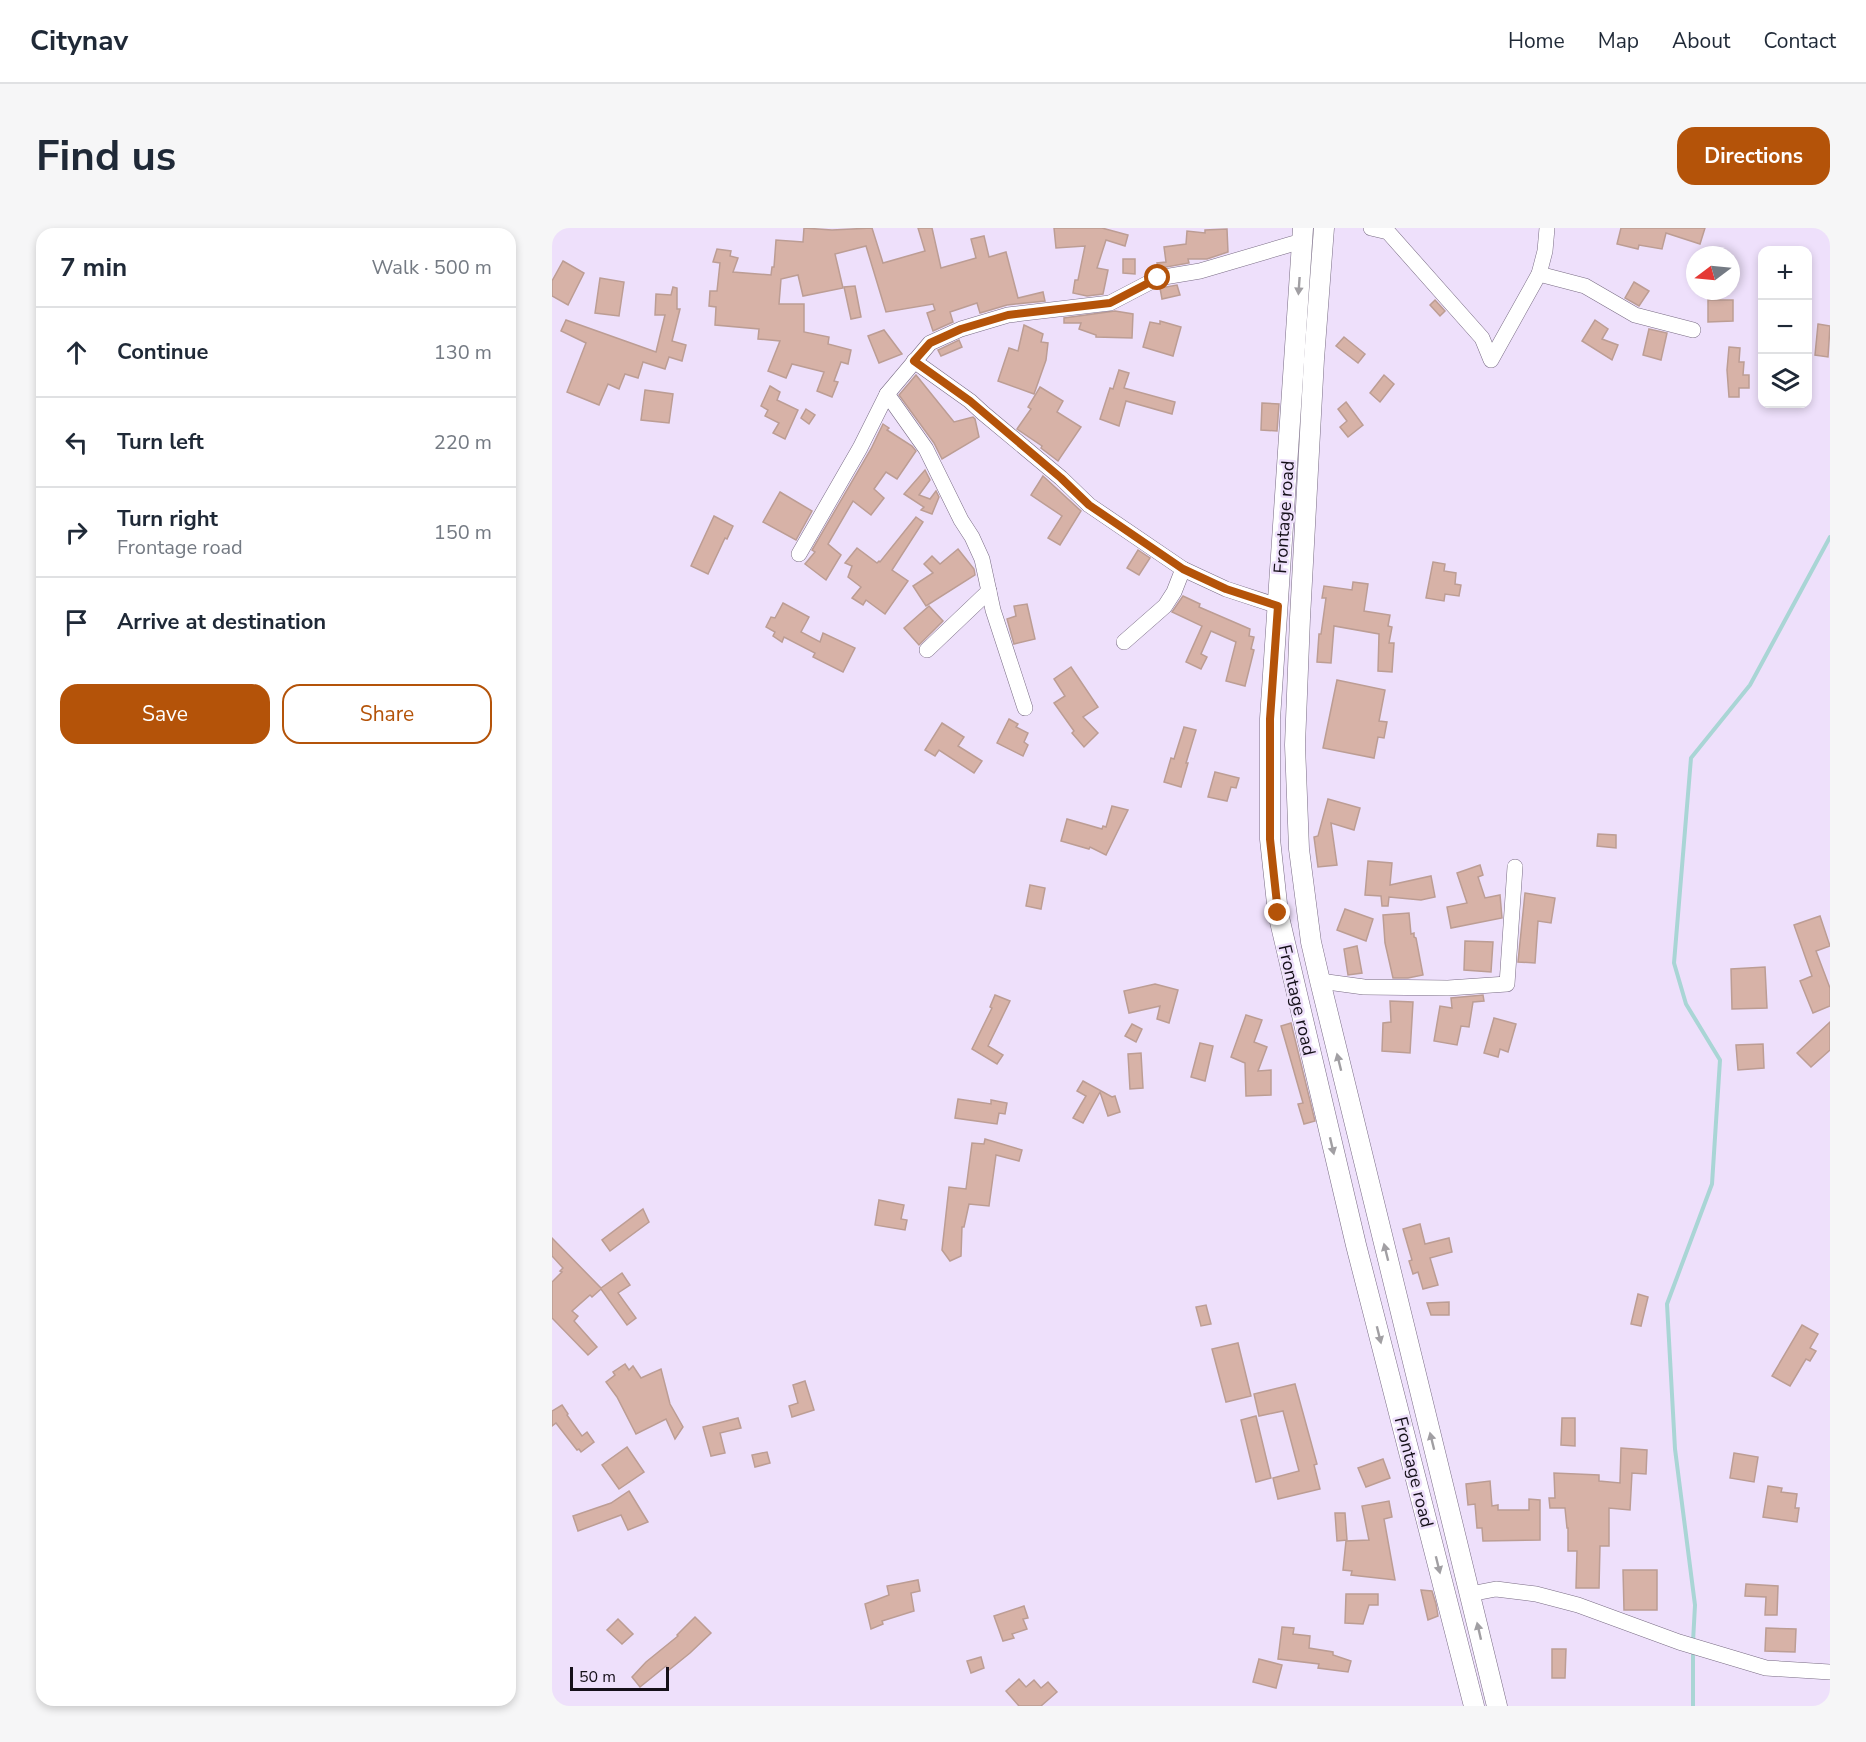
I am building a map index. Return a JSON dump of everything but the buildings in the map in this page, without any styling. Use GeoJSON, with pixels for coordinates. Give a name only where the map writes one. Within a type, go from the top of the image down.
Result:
{"type":"FeatureCollection","features":[{"type":"Feature","properties":{"kind":"main road"},"geometry":{"type":"LineString","coordinates":[[1324,228],[1314,359],[1300,618],[1295,744],[1299,849],[1311,942],[1320,981],[1497,1706]]}},
{"type":"Feature","properties":{"kind":"main road","name":"Frontage road"},"geometry":{"type":"LineString","coordinates":[[1302,235],[1270,719],[1270,839],[1278,913],[1356,1245],[1474,1706]]}},
{"type":"Feature","properties":{"kind":"main road"},"geometry":{"type":"LineString","coordinates":[[1285,947],[1311,942]]}},
{"type":"Feature","properties":{"kind":"street"},"geometry":{"type":"LineString","coordinates":[[1371,228],[1388,231],[1482,338],[1491,360],[1539,274],[1545,251],[1547,228]]}},
{"type":"Feature","properties":{"kind":"street"},"geometry":{"type":"LineString","coordinates":[[799,554],[860,448],[887,394],[930,343],[961,329],[1008,315],[1110,303],[1158,278],[1200,271],[1302,235]]}},
{"type":"Feature","properties":{"kind":"street"},"geometry":{"type":"LineString","coordinates":[[1539,274],[1586,286],[1635,315],[1693,330]]}},
{"type":"Feature","properties":{"kind":"street"},"geometry":{"type":"LineString","coordinates":[[914,361],[970,401],[1061,478],[1089,505],[1183,569],[1226,589],[1278,606]]}},
{"type":"Feature","properties":{"kind":"street"},"geometry":{"type":"LineString","coordinates":[[887,394],[926,450],[982,559],[993,610],[1025,708]]}},
{"type":"Feature","properties":{"kind":"street"},"geometry":{"type":"LineString","coordinates":[[1124,642],[1166,606],[1183,569]]}},
{"type":"Feature","properties":{"kind":"street"},"geometry":{"type":"LineString","coordinates":[[927,650],[989,591]]}},
{"type":"Feature","properties":{"kind":"street"},"geometry":{"type":"LineString","coordinates":[[1320,981],[1364,987],[1448,988],[1507,984],[1515,867]]}},
{"type":"Feature","properties":{"kind":"street"},"geometry":{"type":"LineString","coordinates":[[1470,1594],[1496,1589],[1536,1594],[1578,1605],[1679,1642],[1766,1668],[1830,1672]]}},
{"type":"Feature","properties":{"kind":"waterway"},"geometry":{"type":"LineString","coordinates":[[1693,1642],[1695,1605],[1675,1449],[1667,1304],[1712,1184],[1720,1060],[1686,1004],[1674,963],[1691,758],[1750,685],[1830,537]]}},
{"type":"Feature","properties":{"kind":"waterway"},"geometry":{"type":"LineString","coordinates":[[1693,1650],[1693,1706]]}},
{"type":"Feature","properties":{"kind":"route"},"geometry":{"type":"LineString","coordinates":[[1158,278],[1110,303],[1008,315],[961,329],[930,343],[914,361],[970,401],[1061,478],[1089,505],[1183,569],[1226,589],[1278,606],[1270,719],[1270,839],[1278,913]]}}]}
